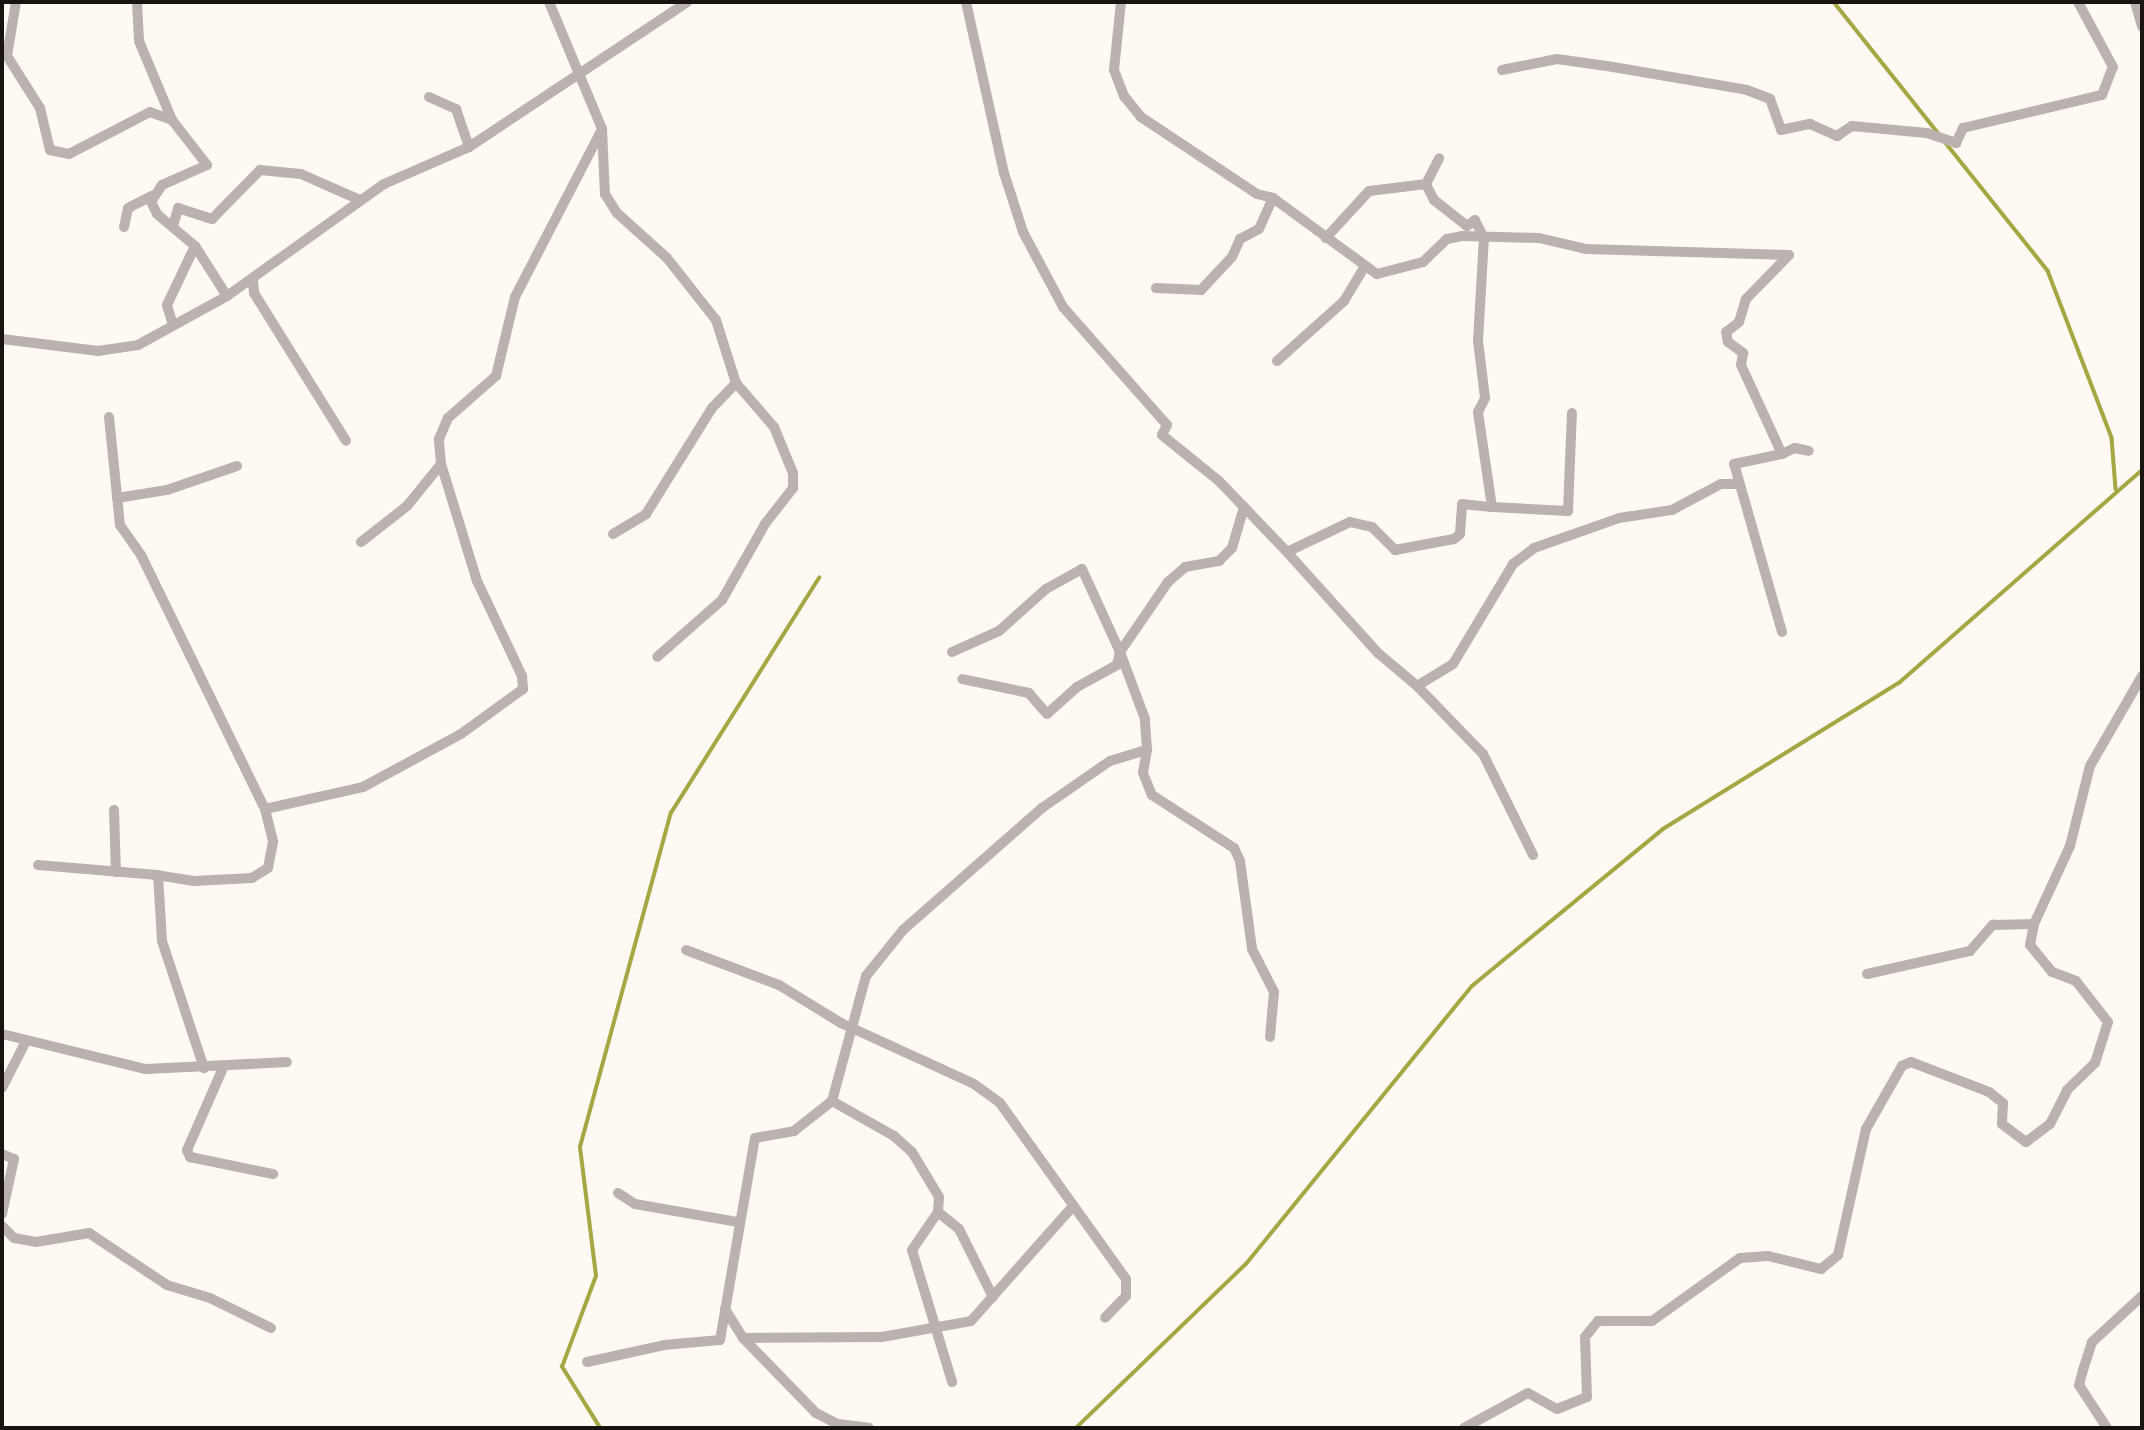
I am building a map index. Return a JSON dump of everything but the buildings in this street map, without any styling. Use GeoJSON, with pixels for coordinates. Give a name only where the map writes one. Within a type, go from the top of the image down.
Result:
{"type":"FeatureCollection","features":[{"type":"Feature","properties":{"kind":"street"},"geometry":{"type":"LineString","coordinates":[[16,2],[4,56],[40,108],[44,137],[58,155],[150,113],[172,120]]}},
{"type":"Feature","properties":{"kind":"street"},"geometry":{"type":"LineString","coordinates":[[124,227],[128,208],[144,204],[154,193],[207,165],[172,120],[139,41],[137,2]]}},
{"type":"Feature","properties":{"kind":"street"},"geometry":{"type":"LineString","coordinates":[[549,2],[576,77],[602,129],[605,194],[617,214],[667,258],[716,320],[736,383],[774,427],[793,473],[793,488],[722,600],[657,657]]}},
{"type":"Feature","properties":{"kind":"street"},"geometry":{"type":"LineString","coordinates":[[2,339],[98,351],[138,345],[253,280],[360,200],[469,147],[687,2]]}},
{"type":"Feature","properties":{"kind":"street"},"geometry":{"type":"LineString","coordinates":[[966,2],[1004,173],[1045,279],[1063,307],[1147,397],[1167,425],[1162,435],[1244,507],[1378,653],[1417,686],[1483,754],[1533,855]]}},
{"type":"Feature","properties":{"kind":"street"},"geometry":{"type":"LineString","coordinates":[[1121,2],[1114,70],[1124,96],[1141,117],[1257,194],[1273,198],[1377,274],[1402,270],[1423,262],[1447,239],[1539,238],[1586,248],[1789,255],[1746,299],[1738,322],[1726,332],[1728,342],[1743,353],[1741,365],[1782,454]]}},
{"type":"Feature","properties":{"kind":"street"},"geometry":{"type":"LineString","coordinates":[[1502,70],[1556,59],[1613,67],[1747,90],[1770,99],[1780,130],[1810,124],[1837,136],[1852,126],[1927,134],[1956,143],[1962,128],[2102,95],[2113,67],[2078,2]]}},
{"type":"Feature","properties":{"kind":"street"},"geometry":{"type":"LineString","coordinates":[[2135,2],[2142,27]]}},
{"type":"Feature","properties":{"kind":"street"},"geometry":{"type":"LineString","coordinates":[[429,97],[456,109],[469,147]]}},
{"type":"Feature","properties":{"kind":"street"},"geometry":{"type":"LineString","coordinates":[[265,808],[363,788],[461,734],[523,689],[522,676],[477,581],[441,464],[439,439],[448,418],[496,376],[515,297],[602,129]]}},
{"type":"Feature","properties":{"kind":"street"},"geometry":{"type":"LineString","coordinates":[[1426,184],[1439,158]]}},
{"type":"Feature","properties":{"kind":"street"},"geometry":{"type":"LineString","coordinates":[[173,226],[178,208],[212,219],[260,170],[301,174],[360,200]]}},
{"type":"Feature","properties":{"kind":"street"},"geometry":{"type":"LineString","coordinates":[[1326,238],[1369,191],[1426,184]]}},
{"type":"Feature","properties":{"kind":"street"},"geometry":{"type":"LineString","coordinates":[[1426,184],[1434,200],[1467,226],[1475,220],[1484,238],[1478,341],[1485,398],[1478,412],[1492,507]]}},
{"type":"Feature","properties":{"kind":"street"},"geometry":{"type":"LineString","coordinates":[[154,193],[157,214],[195,246],[228,296]]}},
{"type":"Feature","properties":{"kind":"street"},"geometry":{"type":"LineString","coordinates":[[1156,288],[1201,290],[1231,257],[1240,239],[1259,229],[1273,198]]}},
{"type":"Feature","properties":{"kind":"street"},"geometry":{"type":"LineString","coordinates":[[173,325],[167,304],[195,246]]}},
{"type":"Feature","properties":{"kind":"street"},"geometry":{"type":"LineString","coordinates":[[1277,361],[1344,301],[1365,266]]}},
{"type":"Feature","properties":{"kind":"street"},"geometry":{"type":"LineString","coordinates":[[253,280],[254,293],[346,441]]}},
{"type":"Feature","properties":{"kind":"street"},"geometry":{"type":"LineString","coordinates":[[613,534],[646,514],[712,408],[736,383]]}},
{"type":"Feature","properties":{"kind":"street"},"geometry":{"type":"LineString","coordinates":[[1287,552],[1349,522],[1363,523],[1395,550],[1410,551],[1460,534],[1462,504],[1568,511],[1572,413]]}},
{"type":"Feature","properties":{"kind":"street"},"geometry":{"type":"LineString","coordinates":[[38,865],[194,881],[260,874],[268,868],[273,842],[265,808],[141,555],[120,524],[109,417]]}},
{"type":"Feature","properties":{"kind":"street"},"geometry":{"type":"LineString","coordinates":[[1782,632],[1737,484],[1734,464],[1782,454],[1795,448],[1809,451]]}},
{"type":"Feature","properties":{"kind":"street"},"geometry":{"type":"LineString","coordinates":[[361,542],[407,506],[441,464]]}},
{"type":"Feature","properties":{"kind":"street"},"geometry":{"type":"LineString","coordinates":[[117,498],[167,490],[237,466]]}},
{"type":"Feature","properties":{"kind":"street"},"geometry":{"type":"LineString","coordinates":[[1417,686],[1453,664],[1513,564],[1534,548],[1619,519],[1672,510],[1721,484],[1737,484]]}},
{"type":"Feature","properties":{"kind":"street"},"geometry":{"type":"LineString","coordinates":[[962,679],[1029,692],[1047,714],[1077,687],[1116,665],[1120,652],[1168,582],[1185,567],[1219,561],[1232,548],[1244,507]]}},
{"type":"Feature","properties":{"kind":"street"},"geometry":{"type":"LineString","coordinates":[[952,652],[999,631],[1046,589],[1082,569],[1120,652],[1145,719],[1147,750],[1143,773],[1152,795],[1234,848],[1240,861],[1252,949],[1274,992],[1270,1037]]}},
{"type":"Feature","properties":{"kind":"street"},"geometry":{"type":"LineString","coordinates":[[1464,1428],[1528,1393],[1557,1409],[1587,1396],[1584,1337],[1598,1321],[1652,1321],[1740,1258],[1768,1256],[1821,1269],[1838,1255],[1866,1129],[1902,1066],[1911,1062],[1946,1080],[1989,1092],[2003,1103],[2002,1124],[2026,1142],[2050,1124],[2067,1090],[2095,1063],[2108,1022],[2076,981],[2052,972],[2030,945],[2034,924],[2070,846],[2090,766],[2142,676]]}},
{"type":"Feature","properties":{"kind":"street"},"geometry":{"type":"LineString","coordinates":[[587,1362],[664,1345],[720,1340],[738,1222],[755,1138],[794,1131],[832,1101],[866,976],[903,930],[1042,808],[1110,761],[1147,750]]}},
{"type":"Feature","properties":{"kind":"street"},"geometry":{"type":"LineString","coordinates":[[114,810],[116,872]]}},
{"type":"Feature","properties":{"kind":"street"},"geometry":{"type":"LineString","coordinates":[[158,876],[162,941],[204,1068]]}},
{"type":"Feature","properties":{"kind":"street"},"geometry":{"type":"LineString","coordinates":[[1867,974],[1969,951],[1993,925],[2034,924]]}},
{"type":"Feature","properties":{"kind":"street"},"geometry":{"type":"LineString","coordinates":[[687,950],[779,985],[850,1027],[974,1084],[1000,1103],[1126,1279],[1126,1296],[1105,1318]]}},
{"type":"Feature","properties":{"kind":"street"},"geometry":{"type":"LineString","coordinates":[[2,1034],[146,1069],[223,1068],[287,1062]]}},
{"type":"Feature","properties":{"kind":"street"},"geometry":{"type":"LineString","coordinates":[[2,1088],[26,1041]]}},
{"type":"Feature","properties":{"kind":"street"},"geometry":{"type":"LineString","coordinates":[[223,1068],[187,1150],[190,1157],[273,1174]]}},
{"type":"Feature","properties":{"kind":"street"},"geometry":{"type":"LineString","coordinates":[[832,1101],[860,1113],[912,1152],[939,1197],[939,1212],[912,1250],[952,1382]]}},
{"type":"Feature","properties":{"kind":"street"},"geometry":{"type":"LineString","coordinates":[[2,1154],[14,1159],[2,1214]]}},
{"type":"Feature","properties":{"kind":"street"},"geometry":{"type":"LineString","coordinates":[[618,1193],[635,1204],[738,1222]]}},
{"type":"Feature","properties":{"kind":"street"},"geometry":{"type":"LineString","coordinates":[[743,1338],[882,1337],[935,1331],[971,1321],[1073,1206]]}},
{"type":"Feature","properties":{"kind":"street"},"geometry":{"type":"LineString","coordinates":[[939,1212],[959,1229],[993,1297]]}},
{"type":"Feature","properties":{"kind":"street"},"geometry":{"type":"LineString","coordinates":[[2,1226],[14,1238],[36,1242],[89,1233],[167,1285],[210,1298],[271,1328]]}},
{"type":"Feature","properties":{"kind":"street"},"geometry":{"type":"LineString","coordinates":[[2107,1428],[2079,1385],[2092,1342],[2142,1296]]}},
{"type":"Feature","properties":{"kind":"street"},"geometry":{"type":"LineString","coordinates":[[725,1309],[743,1338],[816,1413],[838,1424],[869,1428]]}},
{"type":"Feature","properties":{"kind":"waterway"},"geometry":{"type":"LineString","coordinates":[[1834,2],[1939,134]]}},
{"type":"Feature","properties":{"kind":"waterway"},"geometry":{"type":"LineString","coordinates":[[1946,143],[2048,271],[2112,438],[2116,489]]}},
{"type":"Feature","properties":{"kind":"waterway"},"geometry":{"type":"LineString","coordinates":[[1076,1428],[1246,1264],[1472,986],[1663,829],[1900,682],[2142,470]]}},
{"type":"Feature","properties":{"kind":"waterway"},"geometry":{"type":"LineString","coordinates":[[600,1428],[562,1367],[596,1276],[580,1147],[671,813],[819,578]]}}]}
